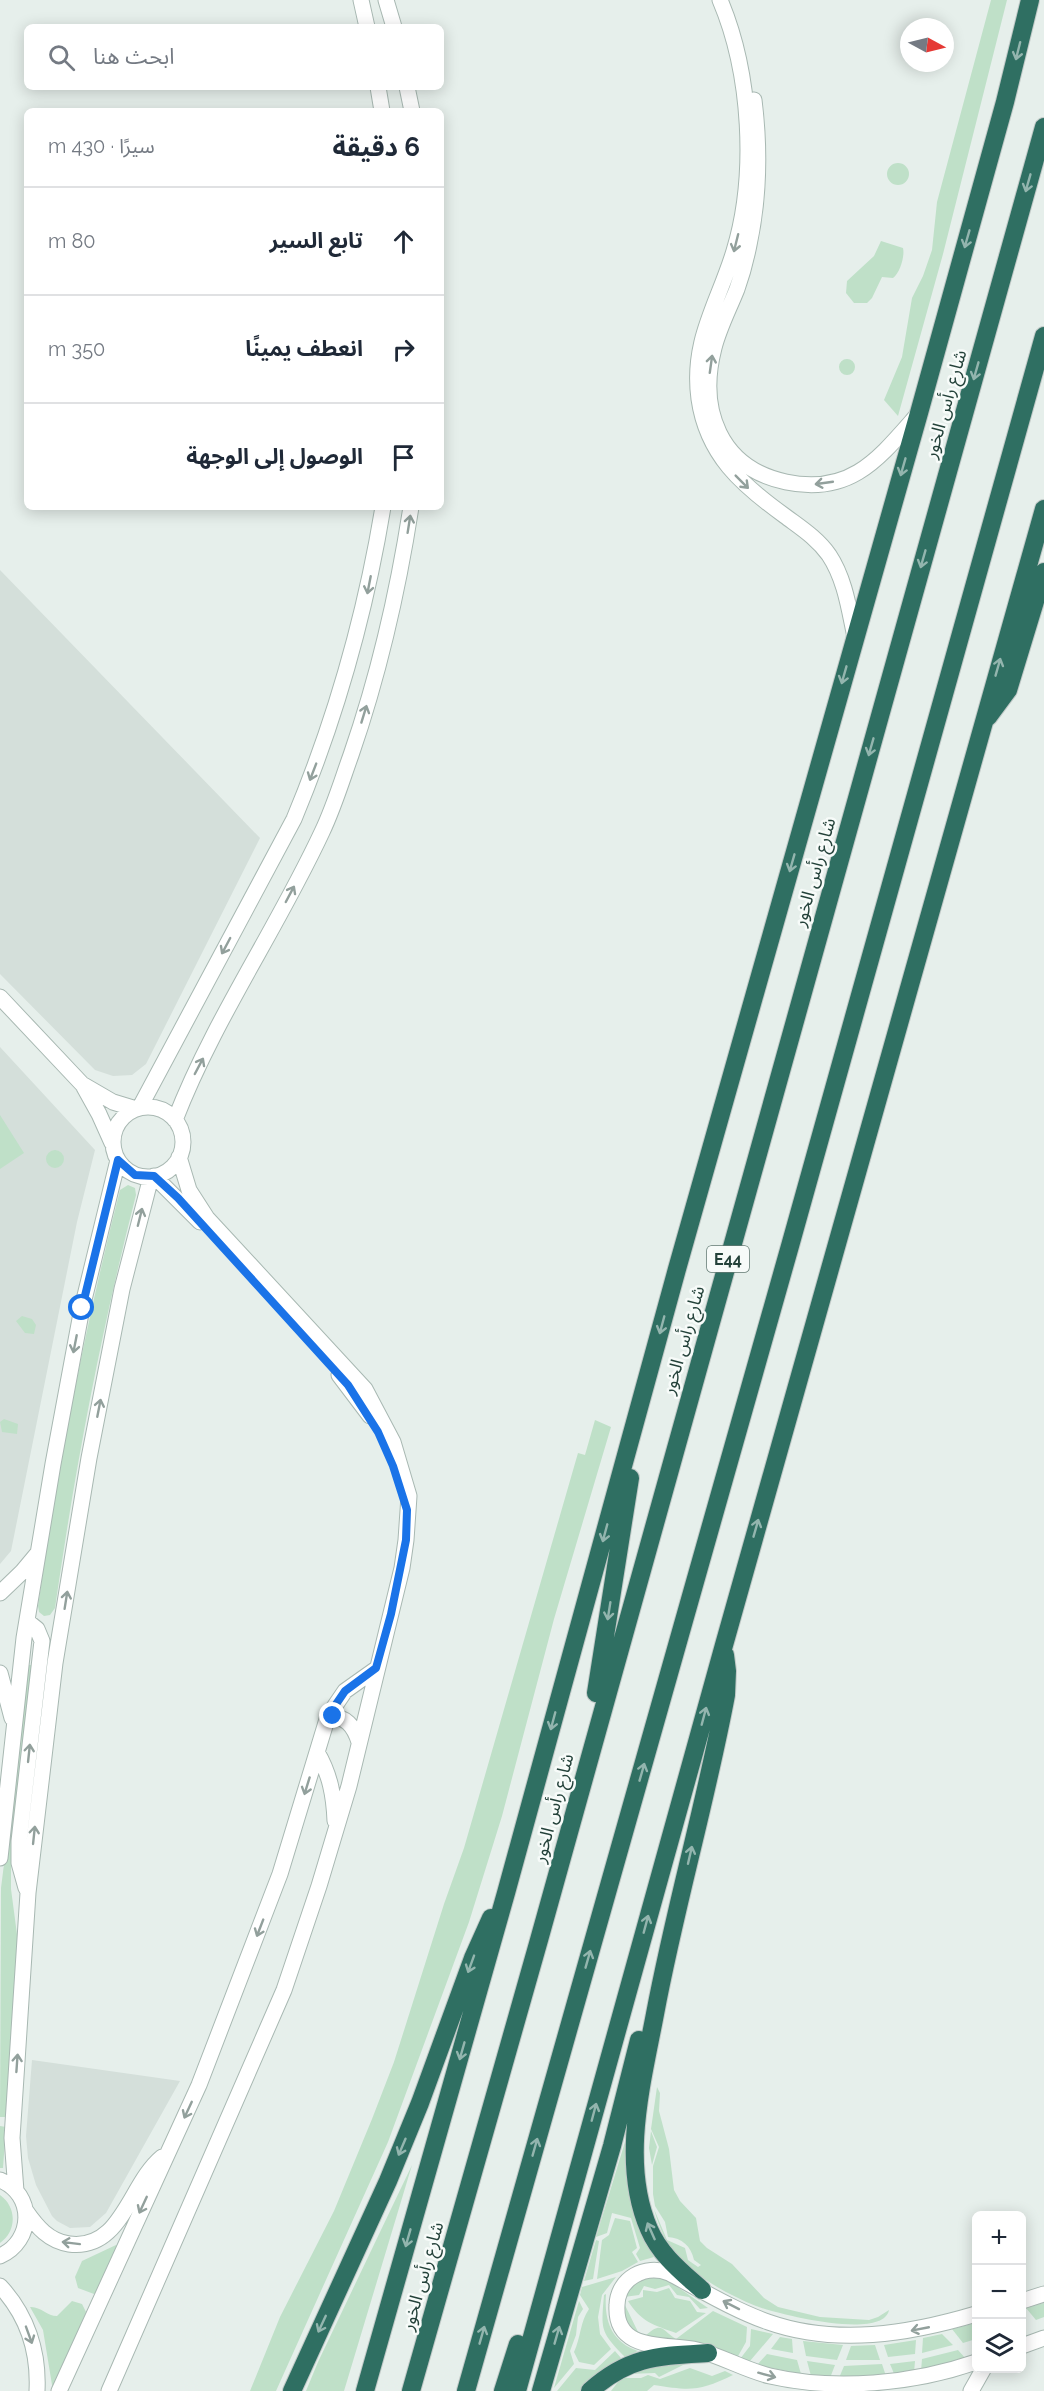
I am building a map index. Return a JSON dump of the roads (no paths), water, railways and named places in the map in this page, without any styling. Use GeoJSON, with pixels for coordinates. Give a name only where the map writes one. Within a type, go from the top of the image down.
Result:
{"type":"FeatureCollection","features":[{"type":"Feature","properties":{"kind":"highway"},"geometry":{"type":"LineString","coordinates":[[365,2391],[919,413],[1005,102],[1030,0]]}},
{"type":"Feature","properties":{"kind":"highway","name":"شارع رأس الخور"},"geometry":{"type":"LineString","coordinates":[[411,2391],[539,1940],[582,1778],[1044,127]]}},
{"type":"Feature","properties":{"kind":"highway"},"geometry":{"type":"LineString","coordinates":[[466,2391],[790,1246],[1044,336]]}},
{"type":"Feature","properties":{"kind":"highway"},"geometry":{"type":"LineString","coordinates":[[517,2391],[982,723],[1044,509]]}},
{"type":"Feature","properties":{"kind":"highway"},"geometry":{"type":"LineString","coordinates":[[982,723],[1008,690],[1044,572]]}},
{"type":"Feature","properties":{"kind":"highway"},"geometry":{"type":"LineString","coordinates":[[582,1778],[645,1387]]}},
{"type":"Feature","properties":{"kind":"highway"},"geometry":{"type":"LineString","coordinates":[[702,2290],[674,2265],[656,2242],[644,2213],[637,2179],[635,2143],[639,2104],[663,1974],[726,1695],[727,1671],[724,1645]]}},
{"type":"Feature","properties":{"kind":"highway"},"geometry":{"type":"LineString","coordinates":[[292,2391],[361,2242],[420,2103],[481,1938],[506,1893]]}},
{"type":"Feature","properties":{"kind":"highway"},"geometry":{"type":"LineString","coordinates":[[541,2391],[612,2146],[644,2021],[663,1974]]}},
{"type":"Feature","properties":{"kind":"highway"},"geometry":{"type":"LineString","coordinates":[[503,2391],[546,2255],[569,2203]]}},
{"type":"Feature","properties":{"kind":"highway"},"geometry":{"type":"LineString","coordinates":[[590,2391],[613,2373],[653,2356],[708,2353]]}},
{"type":"Feature","properties":{"kind":"street"},"geometry":{"type":"LineString","coordinates":[[361,0],[366,24]]}},
{"type":"Feature","properties":{"kind":"street"},"geometry":{"type":"LineString","coordinates":[[386,0],[393,24]]}},
{"type":"Feature","properties":{"kind":"street"},"geometry":{"type":"LineString","coordinates":[[720,0],[732,32],[743,86],[747,138],[746,182],[735,248],[700,344],[697,372],[699,401],[713,443],[737,477],[753,493],[809,534],[828,555],[841,579],[855,637]]}},
{"type":"Feature","properties":{"kind":"street"},"geometry":{"type":"LineString","coordinates":[[730,0],[746,51],[752,80],[758,161],[755,207],[747,254],[737,288],[718,332],[711,361],[710,398],[718,430],[734,456],[753,470],[779,480],[817,484],[840,480],[871,465],[880,458],[919,413]]}},
{"type":"Feature","properties":{"kind":"street"},"geometry":{"type":"LineString","coordinates":[[378,90],[382,108]]}},
{"type":"Feature","properties":{"kind":"street"},"geometry":{"type":"LineString","coordinates":[[408,90],[411,108]]}},
{"type":"Feature","properties":{"kind":"street"},"geometry":{"type":"LineString","coordinates":[[0,1858],[24,1638],[80,1319],[116,1153],[113,1138],[118,1123],[138,1108],[294,819],[329,730],[356,641],[381,510]]}},
{"type":"Feature","properties":{"kind":"street"},"geometry":{"type":"LineString","coordinates":[[175,1120],[196,1072],[323,831],[359,731],[380,660],[410,510]]}},
{"type":"Feature","properties":{"kind":"street"},"geometry":{"type":"LineString","coordinates":[[0,997],[82,1084],[99,1114],[116,1153],[135,1175],[153,1176],[166,1172],[179,1157]]}},
{"type":"Feature","properties":{"kind":"street"},"geometry":{"type":"LineString","coordinates":[[82,1084],[113,1102],[138,1108],[159,1108],[175,1120],[183,1138],[179,1157],[189,1190],[207,1218],[365,1389],[385,1424],[401,1463],[409,1496],[403,1562],[335,1837],[284,1990],[109,2391]]}},
{"type":"Feature","properties":{"kind":"street"},"geometry":{"type":"LineString","coordinates":[[153,1176],[188,1208],[348,1385],[369,1416],[386,1448],[407,1510]]}},
{"type":"Feature","properties":{"kind":"street"},"geometry":{"type":"LineString","coordinates":[[16,2191],[12,2138],[28,1893],[58,1644],[89,1458],[122,1289],[153,1176]]}},
{"type":"Feature","properties":{"kind":"street"},"geometry":{"type":"LineString","coordinates":[[0,1593],[22,1572],[39,1551]]}},
{"type":"Feature","properties":{"kind":"street"},"geometry":{"type":"LineString","coordinates":[[27,1621],[61,1626]]}},
{"type":"Feature","properties":{"kind":"street"},"geometry":{"type":"LineString","coordinates":[[27,1621],[37,1629],[42,1641],[18,1852],[21,1873],[28,1893]]}},
{"type":"Feature","properties":{"kind":"street"},"geometry":{"type":"LineString","coordinates":[[24,1638],[58,1644]]}},
{"type":"Feature","properties":{"kind":"street"},"geometry":{"type":"LineString","coordinates":[[59,2391],[199,2085],[276,1885],[328,1716],[345,1691],[376,1668]]}},
{"type":"Feature","properties":{"kind":"street"},"geometry":{"type":"LineString","coordinates":[[0,1673],[14,1726]]}},
{"type":"Feature","properties":{"kind":"street"},"geometry":{"type":"LineString","coordinates":[[328,1716],[339,1717],[349,1723],[359,1742]]}},
{"type":"Feature","properties":{"kind":"street"},"geometry":{"type":"LineString","coordinates":[[317,1752],[332,1789],[335,1837]]}},
{"type":"Feature","properties":{"kind":"street"},"geometry":{"type":"LineString","coordinates":[[26,2211],[42,2231],[63,2243],[88,2243],[100,2239],[110,2232],[119,2220],[149,2169],[168,2152]]}},
{"type":"Feature","properties":{"kind":"street"},"geometry":{"type":"LineString","coordinates":[[0,2180],[16,2191],[23,2200],[26,2211],[24,2232],[19,2242],[12,2250],[0,2256]]}},
{"type":"Feature","properties":{"kind":"street"},"geometry":{"type":"LineString","coordinates":[[972,2315],[937,2326],[899,2333],[821,2334],[767,2322],[663,2270],[642,2271],[630,2278],[620,2290],[617,2313],[622,2328],[644,2344],[689,2348],[772,2377],[835,2384],[891,2381],[972,2363]]}},
{"type":"Feature","properties":{"kind":"street"},"geometry":{"type":"LineString","coordinates":[[0,2286],[15,2306],[31,2337],[38,2370],[37,2391]]}},
{"type":"Feature","properties":{"kind":"street"},"geometry":{"type":"LineString","coordinates":[[1026,2300],[1044,2294]]}},
{"type":"Feature","properties":{"kind":"street"},"geometry":{"type":"LineString","coordinates":[[1026,2345],[1044,2338]]}},
{"type":"Feature","properties":{"kind":"street"},"geometry":{"type":"LineString","coordinates":[[971,2391],[981,2373]]}}]}
